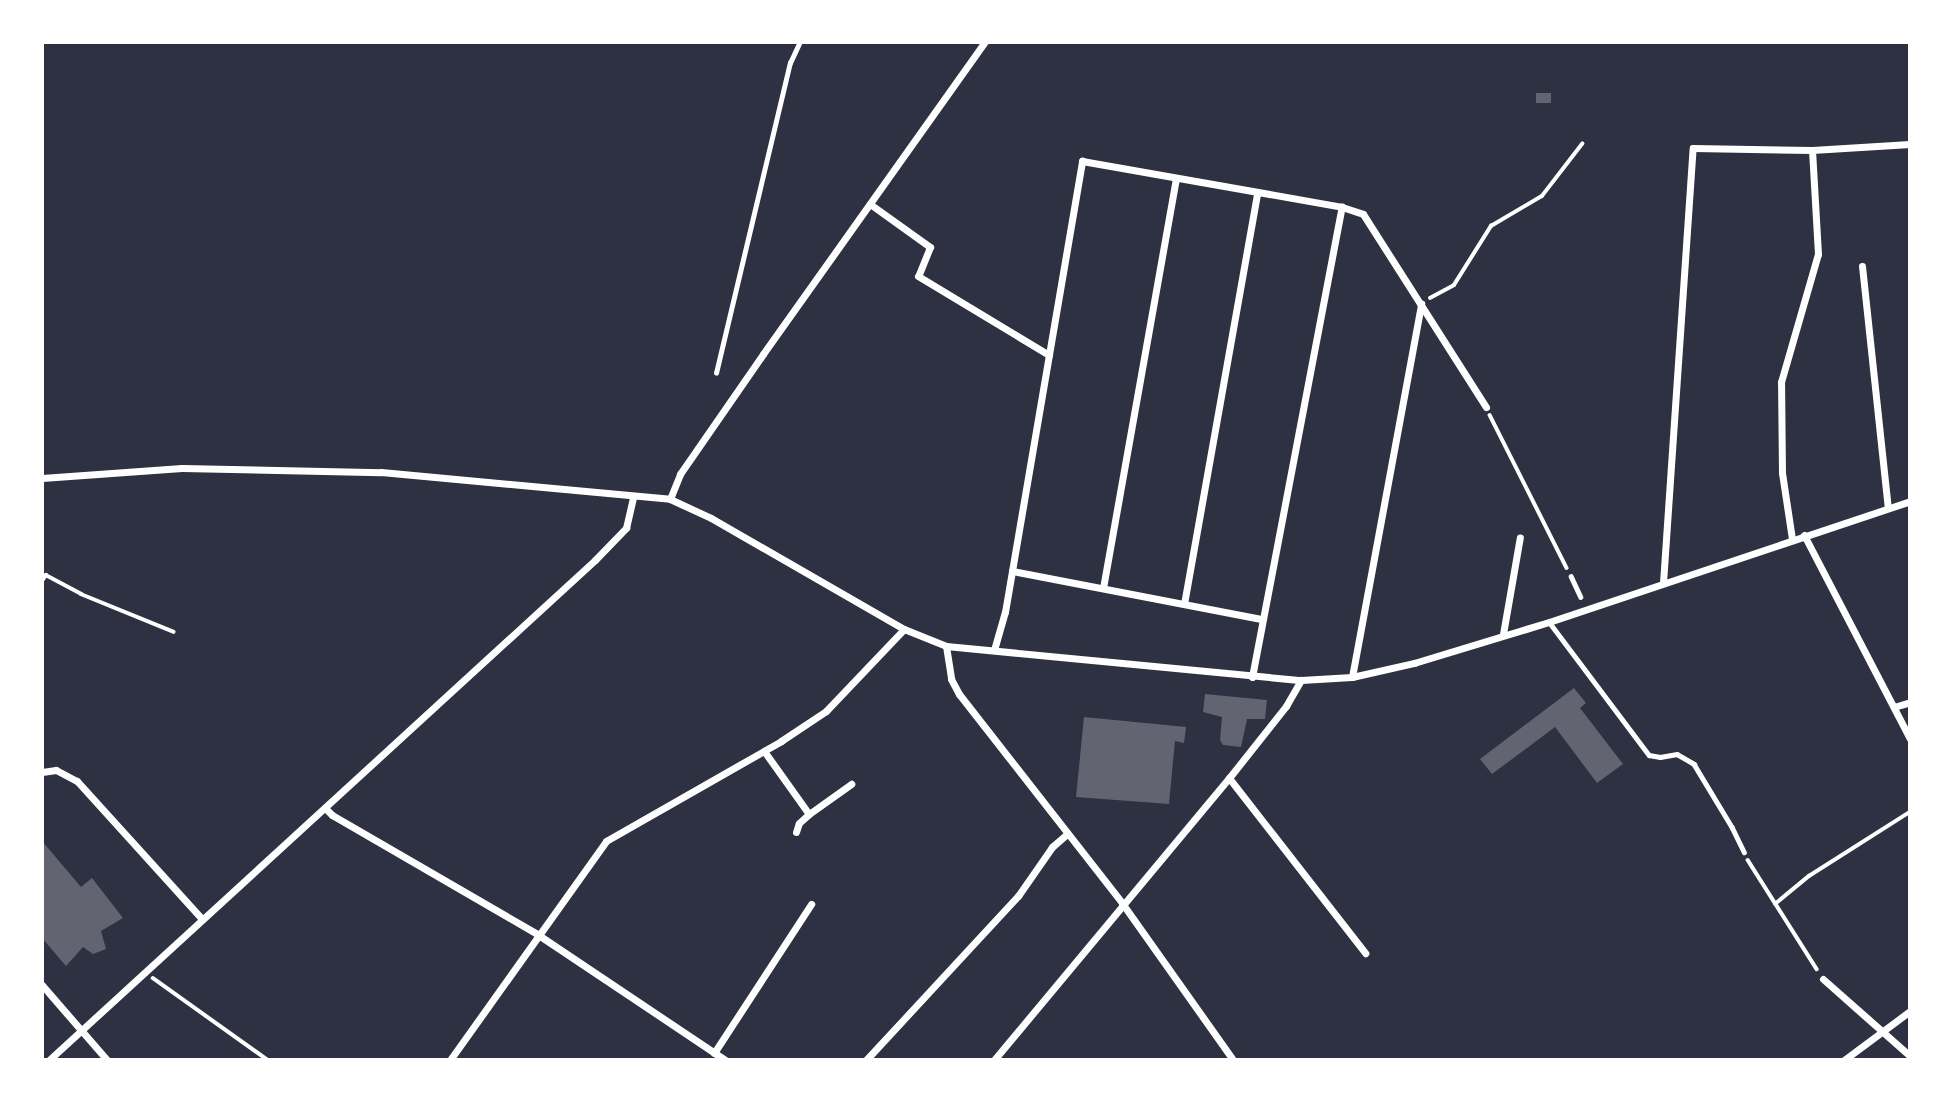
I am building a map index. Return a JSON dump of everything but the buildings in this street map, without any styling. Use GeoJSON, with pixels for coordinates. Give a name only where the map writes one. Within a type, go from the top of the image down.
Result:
{"type":"FeatureCollection","features":[{"type":"Feature","properties":{"kind":"street"},"geometry":{"type":"LineString","coordinates":[[670,499],[680,474],[985,42]]}},
{"type":"Feature","properties":{"kind":"street"},"geometry":{"type":"LineString","coordinates":[[1663,583],[1693,148],[1812,150],[1910,144]]}},
{"type":"Feature","properties":{"kind":"street"},"geometry":{"type":"LineString","coordinates":[[1792,539],[1782,473],[1781,382],[1818,254],[1812,150]]}},
{"type":"Feature","properties":{"kind":"street"},"geometry":{"type":"LineString","coordinates":[[994,650],[1012,571],[1082,161],[1342,207],[1363,214],[1486,407]]}},
{"type":"Feature","properties":{"kind":"street"},"geometry":{"type":"LineString","coordinates":[[1102,588],[1176,178]]}},
{"type":"Feature","properties":{"kind":"street"},"geometry":{"type":"LineString","coordinates":[[1184,604],[1257,194]]}},
{"type":"Feature","properties":{"kind":"street"},"geometry":{"type":"LineString","coordinates":[[870,204],[930,247],[918,276],[1049,355]]}},
{"type":"Feature","properties":{"kind":"street"},"geometry":{"type":"LineString","coordinates":[[1252,677],[1342,207]]}},
{"type":"Feature","properties":{"kind":"street"},"geometry":{"type":"LineString","coordinates":[[1862,267],[1888,508]]}},
{"type":"Feature","properties":{"kind":"street"},"geometry":{"type":"LineString","coordinates":[[1352,677],[1421,303]]}},
{"type":"Feature","properties":{"kind":"street"},"geometry":{"type":"LineString","coordinates":[[42,478],[182,468],[381,472],[670,499],[711,519],[905,629],[947,646],[1301,680],[1352,677],[1396,668],[1549,622],[1910,500]]}},
{"type":"Feature","properties":{"kind":"street"},"geometry":{"type":"LineString","coordinates":[[48,1060],[619,537],[626,528],[633,497]]}},
{"type":"Feature","properties":{"kind":"street"},"geometry":{"type":"LineString","coordinates":[[1804,535],[1910,739]]}},
{"type":"Feature","properties":{"kind":"street"},"geometry":{"type":"LineString","coordinates":[[1503,634],[1520,537]]}},
{"type":"Feature","properties":{"kind":"street"},"geometry":{"type":"LineString","coordinates":[[1012,571],[1262,619]]}},
{"type":"Feature","properties":{"kind":"street"},"geometry":{"type":"LineString","coordinates":[[450,1060],[537,934],[606,841],[764,751],[825,711],[905,629]]}},
{"type":"Feature","properties":{"kind":"street"},"geometry":{"type":"LineString","coordinates":[[947,646],[951,679],[959,694],[1122,903],[1233,1060]]}},
{"type":"Feature","properties":{"kind":"street"},"geometry":{"type":"LineString","coordinates":[[994,1060],[1122,903],[1229,778],[1286,706],[1301,680]]}},
{"type":"Feature","properties":{"kind":"street"},"geometry":{"type":"LineString","coordinates":[[1894,708],[1910,702]]}},
{"type":"Feature","properties":{"kind":"street"},"geometry":{"type":"LineString","coordinates":[[764,751],[809,814]]}},
{"type":"Feature","properties":{"kind":"street"},"geometry":{"type":"LineString","coordinates":[[42,772],[56,770],[77,781],[202,919]]}},
{"type":"Feature","properties":{"kind":"street"},"geometry":{"type":"LineString","coordinates":[[1229,778],[1365,953]]}},
{"type":"Feature","properties":{"kind":"street"},"geometry":{"type":"LineString","coordinates":[[796,832],[799,823],[809,814],[851,783]]}},
{"type":"Feature","properties":{"kind":"street"},"geometry":{"type":"LineString","coordinates":[[326,808],[332,815],[537,934],[725,1060]]}},
{"type":"Feature","properties":{"kind":"street"},"geometry":{"type":"LineString","coordinates":[[866,1060],[1018,896],[1052,847],[1068,834]]}},
{"type":"Feature","properties":{"kind":"street"},"geometry":{"type":"LineString","coordinates":[[714,1053],[811,905]]}},
{"type":"Feature","properties":{"kind":"street"},"geometry":{"type":"LineString","coordinates":[[1823,979],[1910,1056]]}},
{"type":"Feature","properties":{"kind":"street"},"geometry":{"type":"LineString","coordinates":[[42,985],[107,1060]]}},
{"type":"Feature","properties":{"kind":"street"},"geometry":{"type":"LineString","coordinates":[[1844,1060],[1910,1011]]}},
{"type":"Feature","properties":{"kind":"lane"},"geometry":{"type":"LineString","coordinates":[[716,373],[790,64],[800,42]]}},
{"type":"Feature","properties":{"kind":"lane"},"geometry":{"type":"LineString","coordinates":[[1571,576],[1581,597]]}},
{"type":"Feature","properties":{"kind":"lane"},"geometry":{"type":"LineString","coordinates":[[1549,622],[1648,755],[1660,757],[1677,754],[1694,764],[1744,852]]}},
{"type":"Feature","properties":{"kind":"path"},"geometry":{"type":"LineString","coordinates":[[1421,303],[1454,285],[1491,226],[1542,196],[1582,144]]}},
{"type":"Feature","properties":{"kind":"path"},"geometry":{"type":"LineString","coordinates":[[1486,407],[1571,576]]}},
{"type":"Feature","properties":{"kind":"path"},"geometry":{"type":"LineString","coordinates":[[42,581],[46,575],[81,594],[174,632]]}},
{"type":"Feature","properties":{"kind":"path"},"geometry":{"type":"LineString","coordinates":[[1775,904],[1809,876],[1910,812]]}},
{"type":"Feature","properties":{"kind":"path"},"geometry":{"type":"LineString","coordinates":[[1744,852],[1823,979]]}},
{"type":"Feature","properties":{"kind":"path"},"geometry":{"type":"LineString","coordinates":[[144,972],[268,1060]]}}]}
